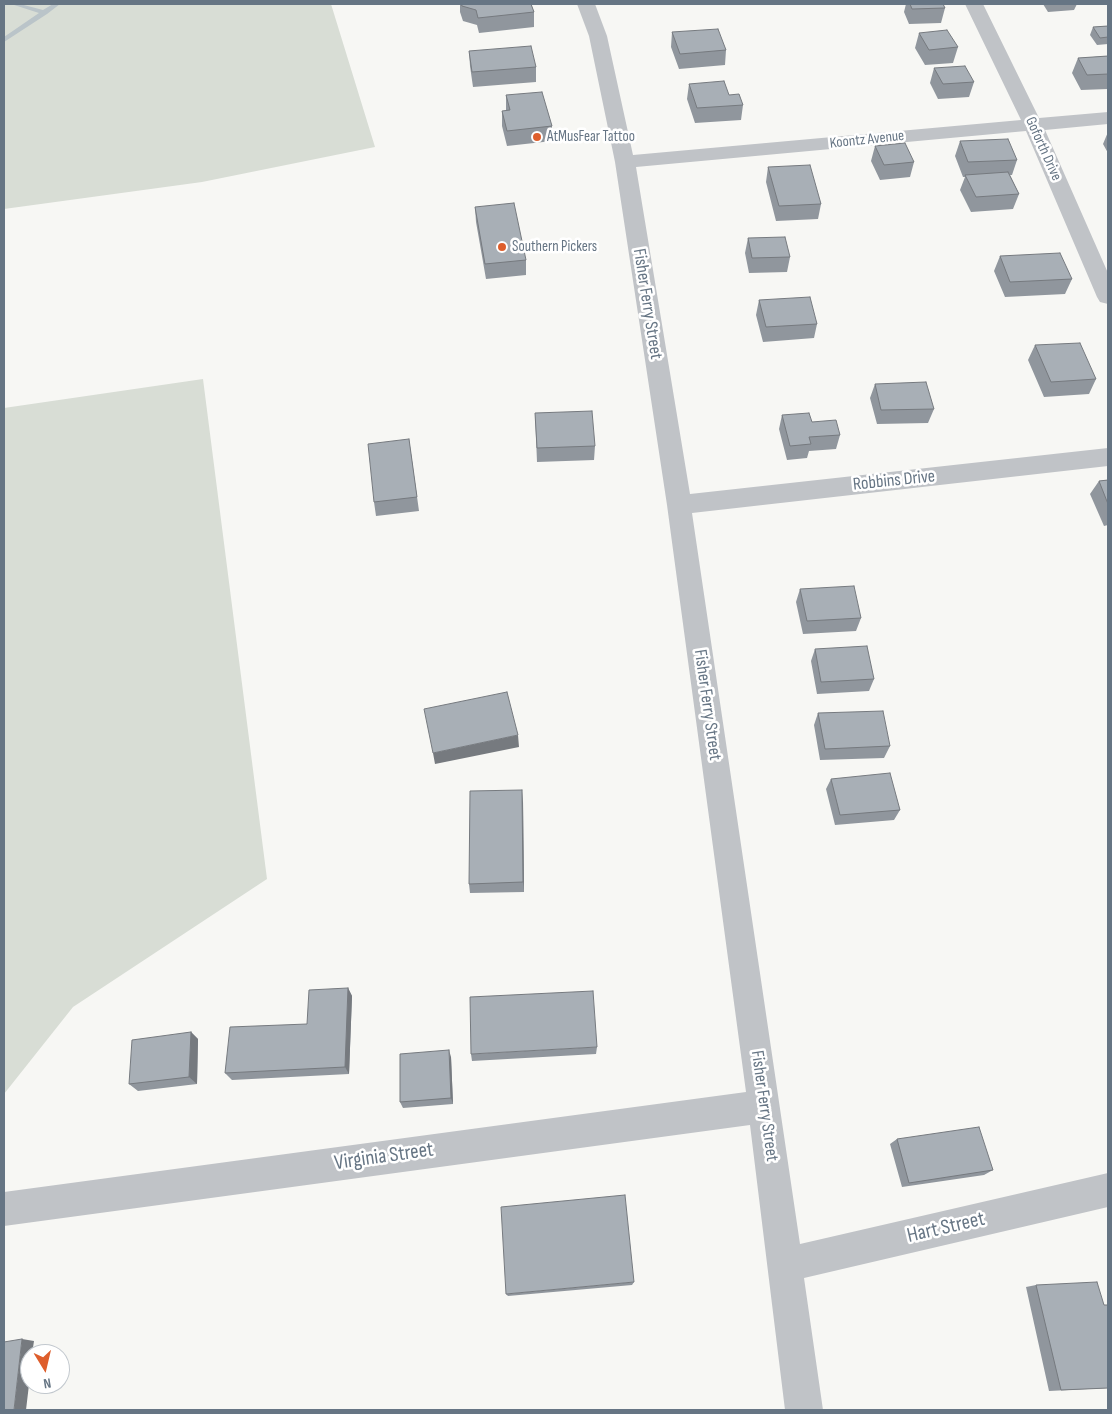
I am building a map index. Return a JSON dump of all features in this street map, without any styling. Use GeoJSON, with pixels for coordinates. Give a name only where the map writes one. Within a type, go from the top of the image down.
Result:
{"type":"FeatureCollection","features":[{"type":"Feature","properties":{"kind":"street","name":"Fisher Ferry Street"},"geometry":{"type":"LineString","coordinates":[[586,4],[598,36],[625,162],[679,505],[764,1106],[804,1410]]}},
{"type":"Feature","properties":{"kind":"street","name":"Goforth Drive"},"geometry":{"type":"LineString","coordinates":[[974,4],[1032,123],[1108,297]]}},
{"type":"Feature","properties":{"kind":"street","name":"Koontz Avenue"},"geometry":{"type":"LineString","coordinates":[[625,162],[1032,123],[1108,118]]}},
{"type":"Feature","properties":{"kind":"street","name":"Robbins Drive"},"geometry":{"type":"LineString","coordinates":[[679,505],[1108,457]]}},
{"type":"Feature","properties":{"kind":"street","name":"Virginia Street"},"geometry":{"type":"LineString","coordinates":[[4,1209],[764,1106]]}},
{"type":"Feature","properties":{"kind":"street","name":"Hart Street"},"geometry":{"type":"LineString","coordinates":[[784,1265],[1108,1190]]}},
{"type":"Feature","properties":{"kind":"shaded area"},"geometry":{"type":"Polygon","coordinates":[[[4,4],[331,4],[375,147],[202,182],[4,209],[4,4]]]}},
{"type":"Feature","properties":{"kind":"shaded area"},"geometry":{"type":"Polygon","coordinates":[[[203,379],[267,879],[73,1007],[4,1094],[4,408],[203,379]]]}},
{"type":"Feature","properties":{"kind":"building"},"geometry":{"type":"Polygon","coordinates":[[[461,4],[531,4],[534,12],[478,18],[476,10],[461,4]]]}},
{"type":"Feature","properties":{"kind":"building"},"geometry":{"type":"Polygon","coordinates":[[[910,4],[943,4],[945,8],[912,9],[910,4]]]}},
{"type":"Feature","properties":{"kind":"building"},"geometry":{"type":"Polygon","coordinates":[[[1108,26],[1108,37],[1100,38],[1093,27],[1108,26]]]}},
{"type":"Feature","properties":{"kind":"building"},"geometry":{"type":"Polygon","coordinates":[[[718,29],[726,50],[680,54],[672,32],[718,29]]]}},
{"type":"Feature","properties":{"kind":"building"},"geometry":{"type":"Polygon","coordinates":[[[947,30],[958,47],[929,50],[919,33],[947,30]]]}},
{"type":"Feature","properties":{"kind":"building"},"geometry":{"type":"Polygon","coordinates":[[[531,46],[536,67],[472,72],[469,51],[531,46]]]}},
{"type":"Feature","properties":{"kind":"building"},"geometry":{"type":"Polygon","coordinates":[[[1108,56],[1108,74],[1087,75],[1078,58],[1108,56]]]}},
{"type":"Feature","properties":{"kind":"building"},"geometry":{"type":"Polygon","coordinates":[[[965,66],[974,82],[943,84],[934,68],[965,66]]]}},
{"type":"Feature","properties":{"kind":"building"},"geometry":{"type":"Polygon","coordinates":[[[724,81],[729,95],[739,94],[743,105],[697,108],[689,84],[724,81]]]}},
{"type":"Feature","properties":{"kind":"building"},"geometry":{"type":"Polygon","coordinates":[[[542,92],[552,126],[507,131],[502,111],[510,110],[506,95],[542,92]]]}},
{"type":"Feature","properties":{"kind":"building"},"geometry":{"type":"Polygon","coordinates":[[[1008,139],[1017,160],[968,162],[960,141],[1008,139]]]}},
{"type":"Feature","properties":{"kind":"building"},"geometry":{"type":"Polygon","coordinates":[[[905,143],[914,162],[884,165],[875,146],[905,143]]]}},
{"type":"Feature","properties":{"kind":"building"},"geometry":{"type":"Polygon","coordinates":[[[810,165],[821,204],[779,206],[768,167],[810,165]]]}},
{"type":"Feature","properties":{"kind":"building"},"geometry":{"type":"Polygon","coordinates":[[[1008,172],[1019,194],[976,197],[965,175],[1008,172]]]}},
{"type":"Feature","properties":{"kind":"building"},"geometry":{"type":"Polygon","coordinates":[[[514,203],[526,260],[485,264],[475,207],[514,203]]]}},
{"type":"Feature","properties":{"kind":"building"},"geometry":{"type":"Polygon","coordinates":[[[785,237],[790,257],[752,258],[748,238],[785,237]]]}},
{"type":"Feature","properties":{"kind":"building"},"geometry":{"type":"Polygon","coordinates":[[[1060,253],[1072,279],[1010,282],[1000,256],[1060,253]]]}},
{"type":"Feature","properties":{"kind":"building"},"geometry":{"type":"Polygon","coordinates":[[[810,297],[817,324],[766,327],[759,300],[810,297]]]}},
{"type":"Feature","properties":{"kind":"building"},"geometry":{"type":"Polygon","coordinates":[[[1080,343],[1096,379],[1051,382],[1035,345],[1080,343]]]}},
{"type":"Feature","properties":{"kind":"building"},"geometry":{"type":"Polygon","coordinates":[[[926,382],[934,409],[881,410],[875,384],[926,382]]]}},
{"type":"Feature","properties":{"kind":"building"},"geometry":{"type":"Polygon","coordinates":[[[592,411],[595,446],[537,448],[535,413],[592,411]]]}},
{"type":"Feature","properties":{"kind":"building"},"geometry":{"type":"Polygon","coordinates":[[[809,413],[812,422],[836,420],[840,435],[809,437],[811,444],[790,446],[782,415],[809,413]]]}},
{"type":"Feature","properties":{"kind":"building"},"geometry":{"type":"Polygon","coordinates":[[[409,439],[417,497],[374,502],[368,444],[409,439]]]}},
{"type":"Feature","properties":{"kind":"building"},"geometry":{"type":"Polygon","coordinates":[[[1108,480],[1108,504],[1099,481],[1108,480]]]}},
{"type":"Feature","properties":{"kind":"building"},"geometry":{"type":"Polygon","coordinates":[[[854,586],[861,618],[807,621],[800,589],[854,586]]]}},
{"type":"Feature","properties":{"kind":"building"},"geometry":{"type":"Polygon","coordinates":[[[867,646],[874,679],[821,682],[815,649],[867,646]]]}},
{"type":"Feature","properties":{"kind":"building"},"geometry":{"type":"Polygon","coordinates":[[[507,692],[518,735],[433,753],[424,709],[507,692]]]}},
{"type":"Feature","properties":{"kind":"building"},"geometry":{"type":"Polygon","coordinates":[[[883,711],[890,746],[825,749],[818,713],[883,711]]]}},
{"type":"Feature","properties":{"kind":"building"},"geometry":{"type":"Polygon","coordinates":[[[890,773],[900,810],[840,815],[831,779],[890,773]]]}},
{"type":"Feature","properties":{"kind":"building"},"geometry":{"type":"Polygon","coordinates":[[[522,790],[523,882],[469,884],[470,791],[522,790]]]}},
{"type":"Feature","properties":{"kind":"building"},"geometry":{"type":"Polygon","coordinates":[[[348,988],[345,1067],[225,1073],[230,1027],[307,1024],[309,990],[348,988]]]}},
{"type":"Feature","properties":{"kind":"building"},"geometry":{"type":"Polygon","coordinates":[[[593,991],[597,1047],[471,1054],[470,997],[593,991]]]}},
{"type":"Feature","properties":{"kind":"building"},"geometry":{"type":"Polygon","coordinates":[[[191,1032],[189,1077],[129,1084],[132,1040],[191,1032]]]}},
{"type":"Feature","properties":{"kind":"building"},"geometry":{"type":"Polygon","coordinates":[[[449,1050],[451,1098],[400,1102],[400,1054],[449,1050]]]}},
{"type":"Feature","properties":{"kind":"building"},"geometry":{"type":"Polygon","coordinates":[[[979,1127],[993,1170],[909,1183],[897,1139],[979,1127]]]}},
{"type":"Feature","properties":{"kind":"building"},"geometry":{"type":"Polygon","coordinates":[[[625,1195],[634,1282],[506,1294],[501,1207],[625,1195]]]}},
{"type":"Feature","properties":{"kind":"building"},"geometry":{"type":"Polygon","coordinates":[[[1097,1282],[1104,1305],[1108,1305],[1108,1388],[1061,1390],[1036,1285],[1097,1282]]]}},
{"type":"Feature","properties":{"kind":"building"},"geometry":{"type":"Polygon","coordinates":[[[22,1339],[14,1410],[4,1410],[4,1342],[22,1339]]]}},
{"type":"Feature","properties":{"kind":"waterway"},"geometry":{"type":"LineString","coordinates":[[14,4],[44,13]]}},
{"type":"Feature","properties":{"kind":"waterway"},"geometry":{"type":"LineString","coordinates":[[44,13],[57,4]]}},
{"type":"Feature","properties":{"kind":"waterway"},"geometry":{"type":"LineString","coordinates":[[4,40],[44,13]]}},
{"type":"Feature","properties":{"kind":"place","name":"AtMusFear Tattoo"},"geometry":{"type":"Point","coordinates":[537,137]}},
{"type":"Feature","properties":{"kind":"place","name":"Southern Pickers"},"geometry":{"type":"Point","coordinates":[502,247]}}]}
